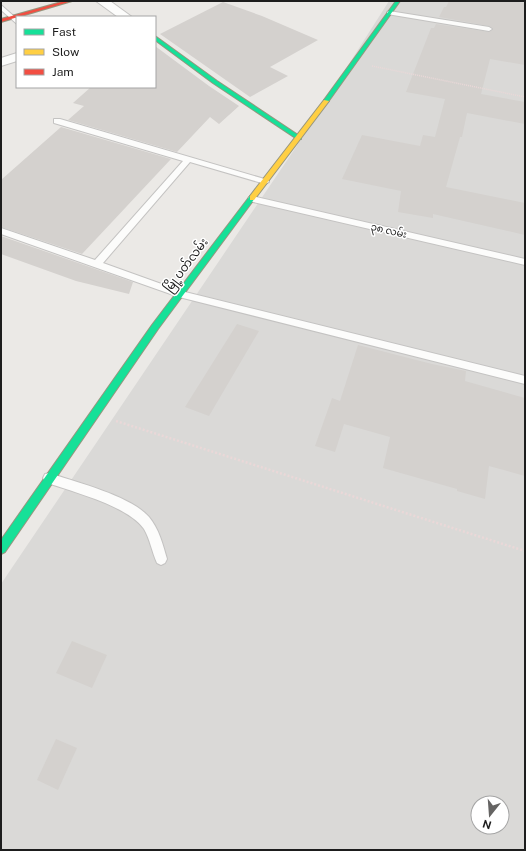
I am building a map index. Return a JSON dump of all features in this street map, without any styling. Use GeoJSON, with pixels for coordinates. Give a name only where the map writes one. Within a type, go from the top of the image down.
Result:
{"type":"FeatureCollection","features":[{"type":"Feature","properties":{"kind":"main road"},"geometry":{"type":"LineString","coordinates":[[27,16],[70,1]]}},
{"type":"Feature","properties":{"kind":"main road","name":"မြို့ပတ်လမ်း"},"geometry":{"type":"LineString","coordinates":[[1,550],[92,414],[179,294],[299,138],[398,1]]}},
{"type":"Feature","properties":{"kind":"main road"},"geometry":{"type":"LineString","coordinates":[[1,21],[15,20]]}},
{"type":"Feature","properties":{"kind":"main road"},"geometry":{"type":"LineString","coordinates":[[156,39],[215,82],[299,138]]}},
{"type":"Feature","properties":{"kind":"street"},"geometry":{"type":"LineString","coordinates":[[102,1],[124,16]]}},
{"type":"Feature","properties":{"kind":"street"},"geometry":{"type":"LineString","coordinates":[[1,62],[16,57]]}},
{"type":"Feature","properties":{"kind":"lane"},"geometry":{"type":"LineString","coordinates":[[1,7],[15,20]]}},
{"type":"Feature","properties":{"kind":"lane"},"geometry":{"type":"LineString","coordinates":[[389,13],[489,29]]}},
{"type":"Feature","properties":{"kind":"lane"},"geometry":{"type":"LineString","coordinates":[[57,121],[265,182]]}},
{"type":"Feature","properties":{"kind":"lane"},"geometry":{"type":"LineString","coordinates":[[97,264],[188,160]]}},
{"type":"Feature","properties":{"kind":"lane","name":"၃၈ လမ်း"},"geometry":{"type":"LineString","coordinates":[[252,199],[525,262]]}},
{"type":"Feature","properties":{"kind":"lane"},"geometry":{"type":"LineString","coordinates":[[1,231],[179,294],[525,380]]}},
{"type":"Feature","properties":{"kind":"lane"},"geometry":{"type":"LineString","coordinates":[[49,478],[125,507],[142,518],[155,538],[161,559]]}},
{"type":"Feature","properties":{"kind":"path"},"geometry":{"type":"LineString","coordinates":[[354,63],[525,96]]}},
{"type":"Feature","properties":{"kind":"path"},"geometry":{"type":"LineString","coordinates":[[92,414],[525,551]]}},
{"type":"Feature","properties":{"kind":"shaded area"},"geometry":{"type":"Polygon","coordinates":[[[389,1],[525,1],[525,850],[1,850],[1,584],[296,147],[389,1]]]}},
{"type":"Feature","properties":{"kind":"building"},"geometry":{"type":"Polygon","coordinates":[[[449,1],[510,1],[525,3],[525,65],[490,59],[481,94],[525,102],[525,124],[467,113],[462,137],[460,137],[446,187],[525,203],[525,235],[433,214],[433,218],[398,212],[401,191],[342,179],[362,135],[420,146],[423,135],[435,137],[445,99],[406,92],[431,28],[434,28],[436,24],[489,32],[493,29],[489,26],[439,17],[449,1]]]}},
{"type":"Feature","properties":{"kind":"building"},"geometry":{"type":"Polygon","coordinates":[[[223,2],[262,16],[318,40],[270,67],[288,76],[250,97],[160,34],[223,2]]]}},
{"type":"Feature","properties":{"kind":"building"},"geometry":{"type":"Polygon","coordinates":[[[156,47],[239,106],[219,124],[210,117],[177,152],[68,120],[84,106],[73,103],[90,88],[156,88],[156,47]]]}},
{"type":"Feature","properties":{"kind":"building"},"geometry":{"type":"Polygon","coordinates":[[[61,127],[171,159],[82,254],[1,227],[1,180],[61,127]]]}},
{"type":"Feature","properties":{"kind":"building"},"geometry":{"type":"Polygon","coordinates":[[[1,236],[133,282],[129,294],[76,281],[1,254],[1,236]]]}},
{"type":"Feature","properties":{"kind":"building"},"geometry":{"type":"Polygon","coordinates":[[[237,324],[259,331],[209,416],[185,407],[237,324]]]}},
{"type":"Feature","properties":{"kind":"building"},"geometry":{"type":"Polygon","coordinates":[[[358,345],[466,371],[465,381],[525,398],[525,476],[489,466],[485,499],[457,491],[457,489],[383,468],[390,437],[344,424],[335,452],[315,446],[332,398],[340,401],[358,345]]]}},
{"type":"Feature","properties":{"kind":"building"},"geometry":{"type":"Polygon","coordinates":[[[72,641],[107,655],[92,688],[56,673],[72,641]]]}},
{"type":"Feature","properties":{"kind":"building"},"geometry":{"type":"Polygon","coordinates":[[[56,739],[77,748],[58,790],[37,780],[56,739]]]}},
{"type":"Feature","properties":{"kind":"traffic: fast"},"geometry":{"type":"LineString","coordinates":[[326,101],[398,1]]}},
{"type":"Feature","properties":{"kind":"traffic: fast"},"geometry":{"type":"LineString","coordinates":[[156,39],[215,82],[299,138]]}},
{"type":"Feature","properties":{"kind":"traffic: fast"},"geometry":{"type":"LineString","coordinates":[[1,549],[155,327],[252,198]]}},
{"type":"Feature","properties":{"kind":"traffic: slow"},"geometry":{"type":"LineString","coordinates":[[252,198],[326,101]]}},
{"type":"Feature","properties":{"kind":"traffic: jam"},"geometry":{"type":"LineString","coordinates":[[18,16],[70,1]]}},
{"type":"Feature","properties":{"kind":"traffic: jam"},"geometry":{"type":"LineString","coordinates":[[1,21],[16,17]]}}]}
